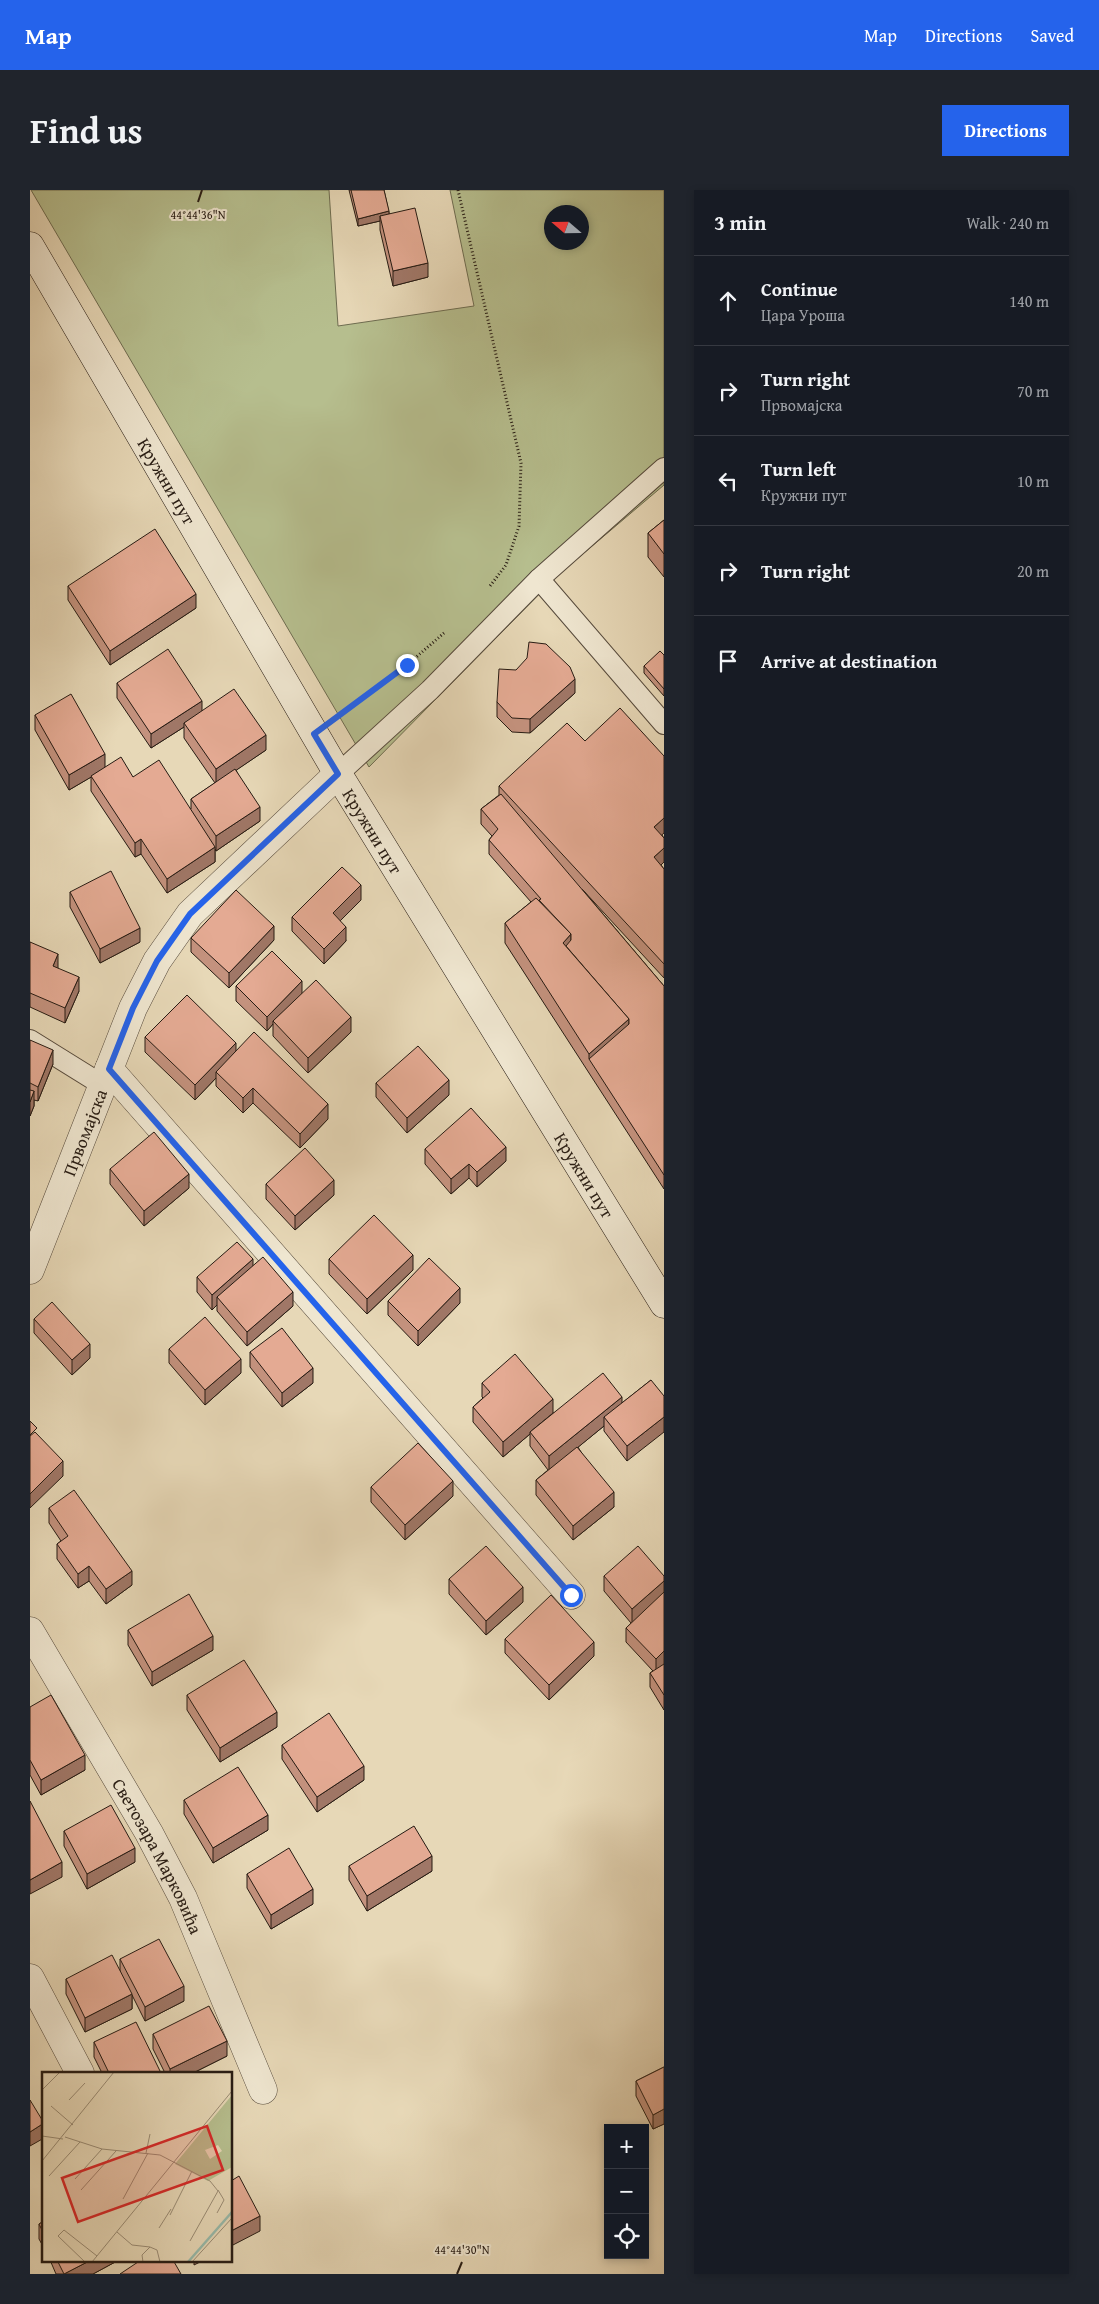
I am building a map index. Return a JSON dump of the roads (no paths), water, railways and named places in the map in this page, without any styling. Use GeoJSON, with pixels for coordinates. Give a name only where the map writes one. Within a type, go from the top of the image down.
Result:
{"type":"FeatureCollection","features":[{"type":"Feature","properties":{"kind":"street","name":"Кружни пут"},"geometry":{"type":"LineString","coordinates":[[30,246],[314,734],[664,1304]]}},
{"type":"Feature","properties":{"kind":"street","name":"Првомајска"},"geometry":{"type":"LineString","coordinates":[[30,1270],[133,1008],[157,961],[190,914],[338,774]]}},
{"type":"Feature","properties":{"kind":"street"},"geometry":{"type":"LineString","coordinates":[[107,1077],[571,1595]]}},
{"type":"Feature","properties":{"kind":"street","name":"Светозара Марковића"},"geometry":{"type":"LineString","coordinates":[[30,1632],[149,1833],[184,1898],[263,2090]]}},
{"type":"Feature","properties":{"kind":"street"},"geometry":{"type":"LineString","coordinates":[[30,1978],[79,2072]]}},
{"type":"Feature","properties":{"kind":"lane"},"geometry":{"type":"LineString","coordinates":[[338,774],[430,690],[539,579],[664,468]]}},
{"type":"Feature","properties":{"kind":"lane"},"geometry":{"type":"LineString","coordinates":[[539,579],[664,724]]}},
{"type":"Feature","properties":{"kind":"lane"},"geometry":{"type":"LineString","coordinates":[[30,1040],[107,1077]]}}]}
